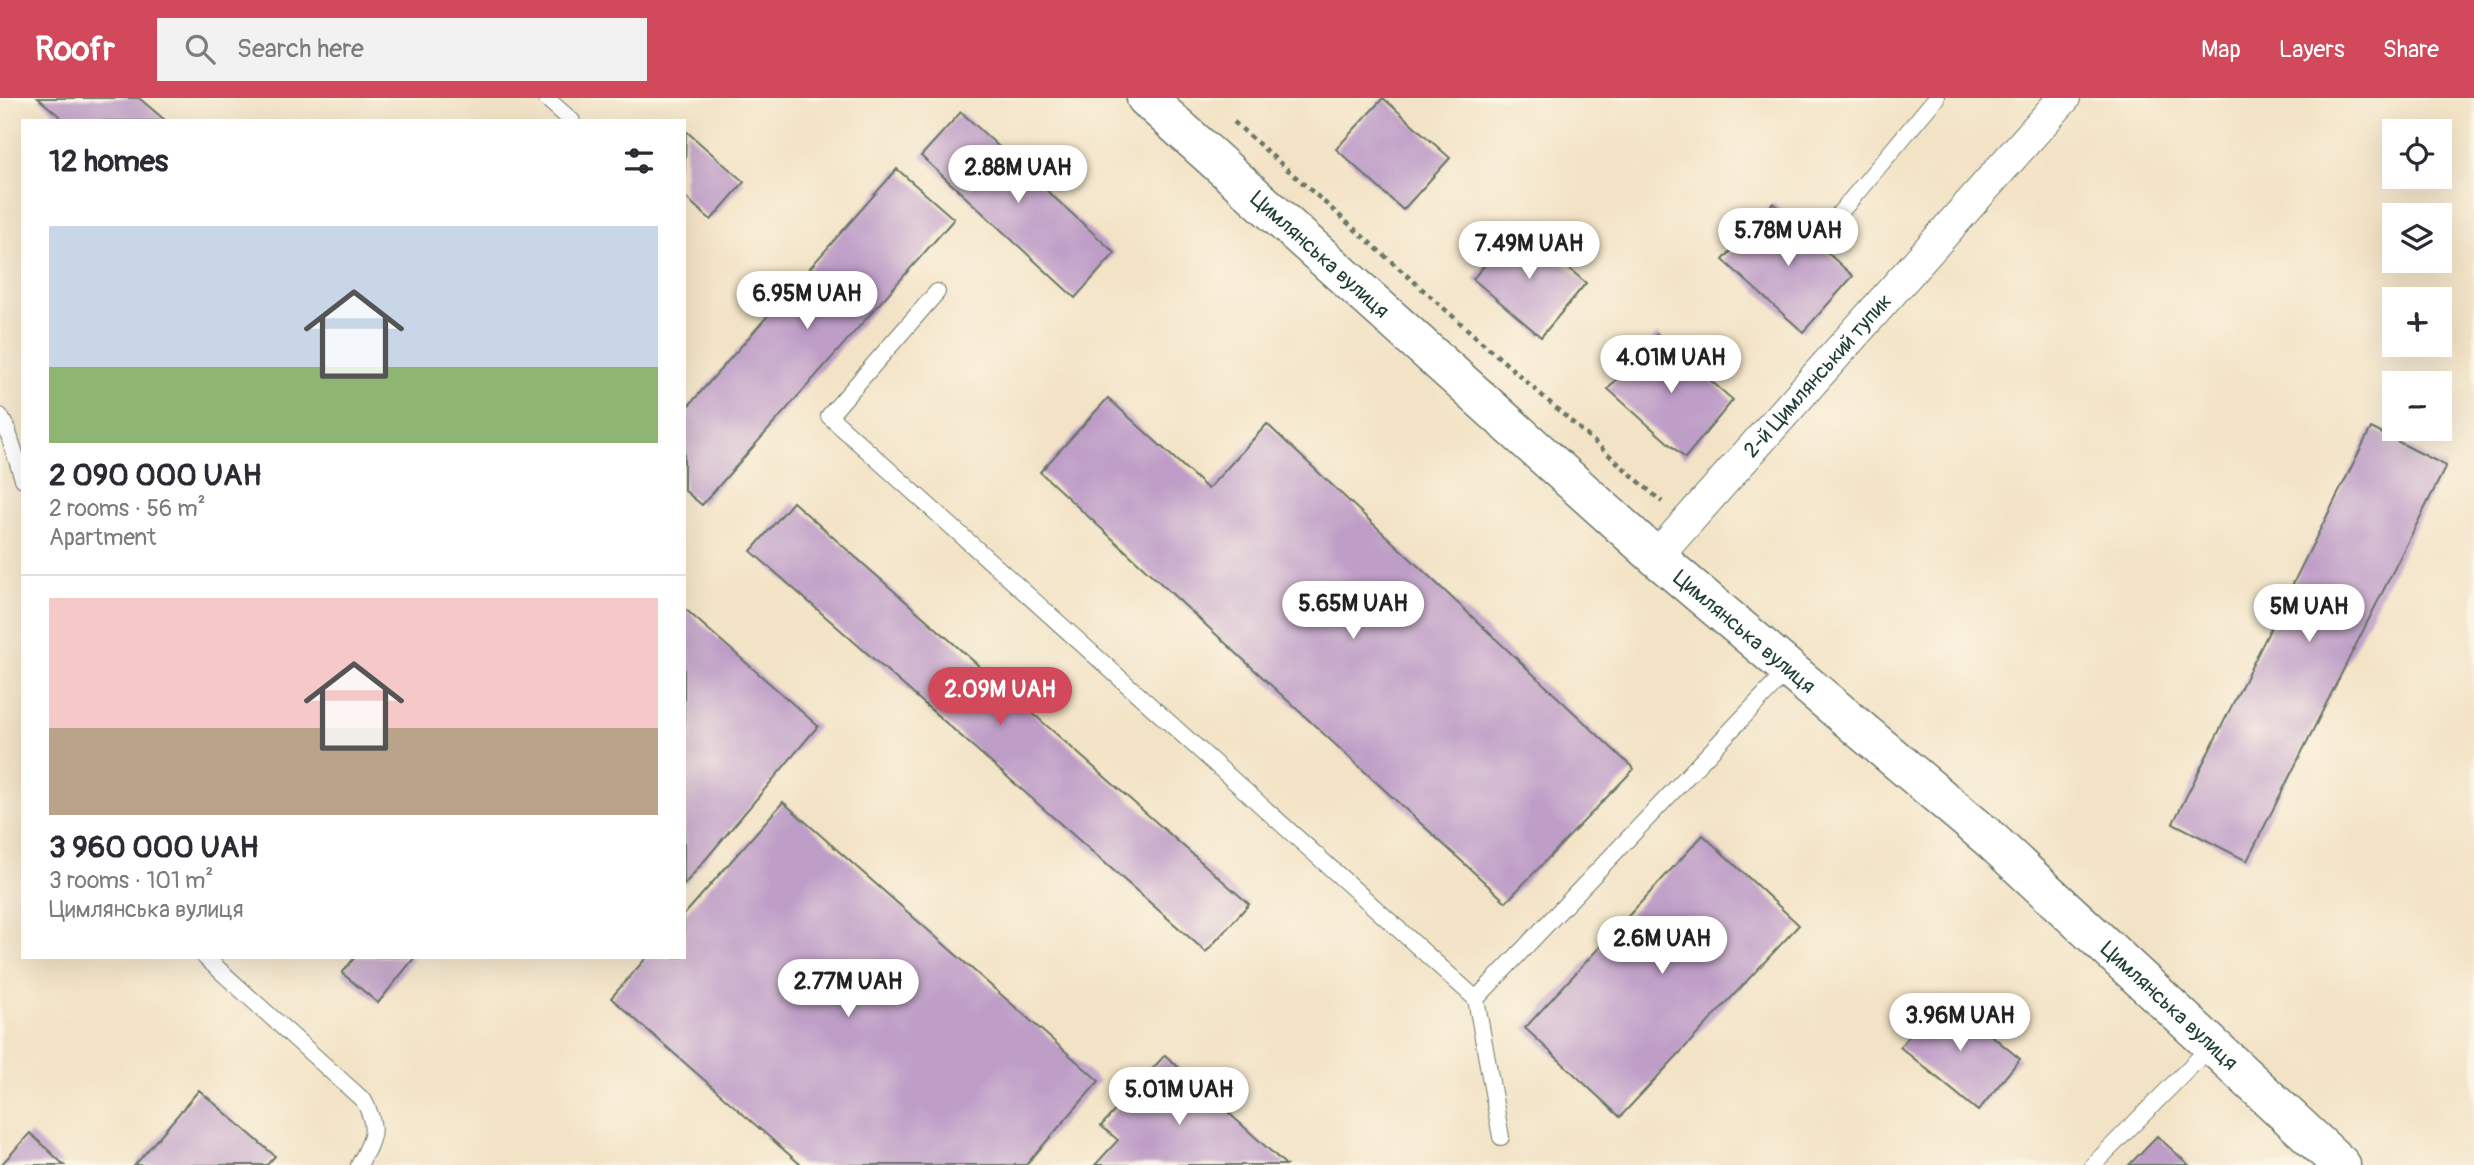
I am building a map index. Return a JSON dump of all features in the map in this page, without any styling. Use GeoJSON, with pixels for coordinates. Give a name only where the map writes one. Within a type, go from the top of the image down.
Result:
{"type":"FeatureCollection","features":[{"type":"Feature","properties":{"kind":"street","name":"Цимлянська вулиця"},"geometry":{"type":"LineString","coordinates":[[1146,98],[1656,557],[1990,839],[2340,1165]]}},
{"type":"Feature","properties":{"kind":"street","name":"2-й Цимлянський тупик"},"geometry":{"type":"LineString","coordinates":[[1656,557],[2056,101]]}},
{"type":"Feature","properties":{"kind":"lane"},"geometry":{"type":"LineString","coordinates":[[546,98],[570,119]]}},
{"type":"Feature","properties":{"kind":"lane"},"geometry":{"type":"LineString","coordinates":[[1839,214],[1936,98]]}},
{"type":"Feature","properties":{"kind":"lane"},"geometry":{"type":"LineString","coordinates":[[937,292],[829,416],[1476,999],[1501,1137]]}},
{"type":"Feature","properties":{"kind":"lane"},"geometry":{"type":"LineString","coordinates":[[0,416],[21,473]]}},
{"type":"Feature","properties":{"kind":"lane"},"geometry":{"type":"LineString","coordinates":[[1476,999],[1788,670]]}},
{"type":"Feature","properties":{"kind":"lane"},"geometry":{"type":"LineString","coordinates":[[207,959],[363,1101],[372,1116],[374,1130],[371,1143],[359,1165]]}},
{"type":"Feature","properties":{"kind":"lane"},"geometry":{"type":"LineString","coordinates":[[2093,1165],[2212,1045]]}},
{"type":"Feature","properties":{"kind":"path"},"geometry":{"type":"LineString","coordinates":[[1228,117],[1686,523]]}},
{"type":"Feature","properties":{"kind":"building"},"geometry":{"type":"Polygon","coordinates":[[[38,98],[139,98],[164,119],[63,119],[38,98]]]}},
{"type":"Feature","properties":{"kind":"building"},"geometry":{"type":"Polygon","coordinates":[[[1383,98],[1450,158],[1403,210],[1336,149],[1383,98]]]}},
{"type":"Feature","properties":{"kind":"building"},"geometry":{"type":"Polygon","coordinates":[[[961,112],[1115,253],[1075,298],[921,156],[961,112]]]}},
{"type":"Feature","properties":{"kind":"building"},"geometry":{"type":"Polygon","coordinates":[[[686,131],[744,182],[711,220],[686,198],[686,131]]]}},
{"type":"Feature","properties":{"kind":"building"},"geometry":{"type":"Polygon","coordinates":[[[897,169],[954,219],[702,505],[686,492],[686,409],[897,169]]]}},
{"type":"Feature","properties":{"kind":"building"},"geometry":{"type":"Polygon","coordinates":[[[1773,203],[1853,276],[1803,332],[1723,260],[1773,203]]]}},
{"type":"Feature","properties":{"kind":"building"},"geometry":{"type":"Polygon","coordinates":[[[1518,225],[1586,283],[1541,337],[1473,279],[1518,225]]]}},
{"type":"Feature","properties":{"kind":"building"},"geometry":{"type":"Polygon","coordinates":[[[1657,334],[1733,400],[1685,458],[1608,389],[1657,334]]]}},
{"type":"Feature","properties":{"kind":"building"},"geometry":{"type":"Polygon","coordinates":[[[1108,398],[1208,489],[1267,424],[1634,769],[1506,902],[1040,472],[1108,398]]]}},
{"type":"Feature","properties":{"kind":"building"},"geometry":{"type":"Polygon","coordinates":[[[2371,428],[2382,434],[2382,441],[2397,441],[2446,466],[2247,861],[2173,823],[2371,428]]]}},
{"type":"Feature","properties":{"kind":"building"},"geometry":{"type":"Polygon","coordinates":[[[793,502],[1249,904],[1206,952],[751,551],[793,502]]]}},
{"type":"Feature","properties":{"kind":"building"},"geometry":{"type":"Polygon","coordinates":[[[686,610],[818,726],[686,883],[686,610]]]}},
{"type":"Feature","properties":{"kind":"building"},"geometry":{"type":"Polygon","coordinates":[[[783,802],[1099,1081],[1026,1165],[801,1165],[611,998],[645,959],[686,959],[686,913],[783,802]]]}},
{"type":"Feature","properties":{"kind":"building"},"geometry":{"type":"Polygon","coordinates":[[[1703,835],[1799,925],[1620,1117],[1525,1028],[1703,835]]]}},
{"type":"Feature","properties":{"kind":"building"},"geometry":{"type":"Polygon","coordinates":[[[353,959],[413,959],[378,1003],[342,973],[353,959]]]}},
{"type":"Feature","properties":{"kind":"building"},"geometry":{"type":"Polygon","coordinates":[[[1943,996],[2020,1059],[1978,1111],[1900,1047],[1943,996]]]}},
{"type":"Feature","properties":{"kind":"building"},"geometry":{"type":"Polygon","coordinates":[[[1165,1055],[1286,1165],[1095,1165],[1118,1140],[1101,1126],[1165,1055]]]}},
{"type":"Feature","properties":{"kind":"building"},"geometry":{"type":"Polygon","coordinates":[[[199,1090],[275,1156],[267,1165],[135,1165],[199,1090]]]}},
{"type":"Feature","properties":{"kind":"building"},"geometry":{"type":"Polygon","coordinates":[[[30,1133],[64,1165],[1,1165],[30,1133]]]}},
{"type":"Feature","properties":{"kind":"building"},"geometry":{"type":"Polygon","coordinates":[[[2157,1136],[2189,1165],[2129,1165],[2157,1136]]]}}]}
